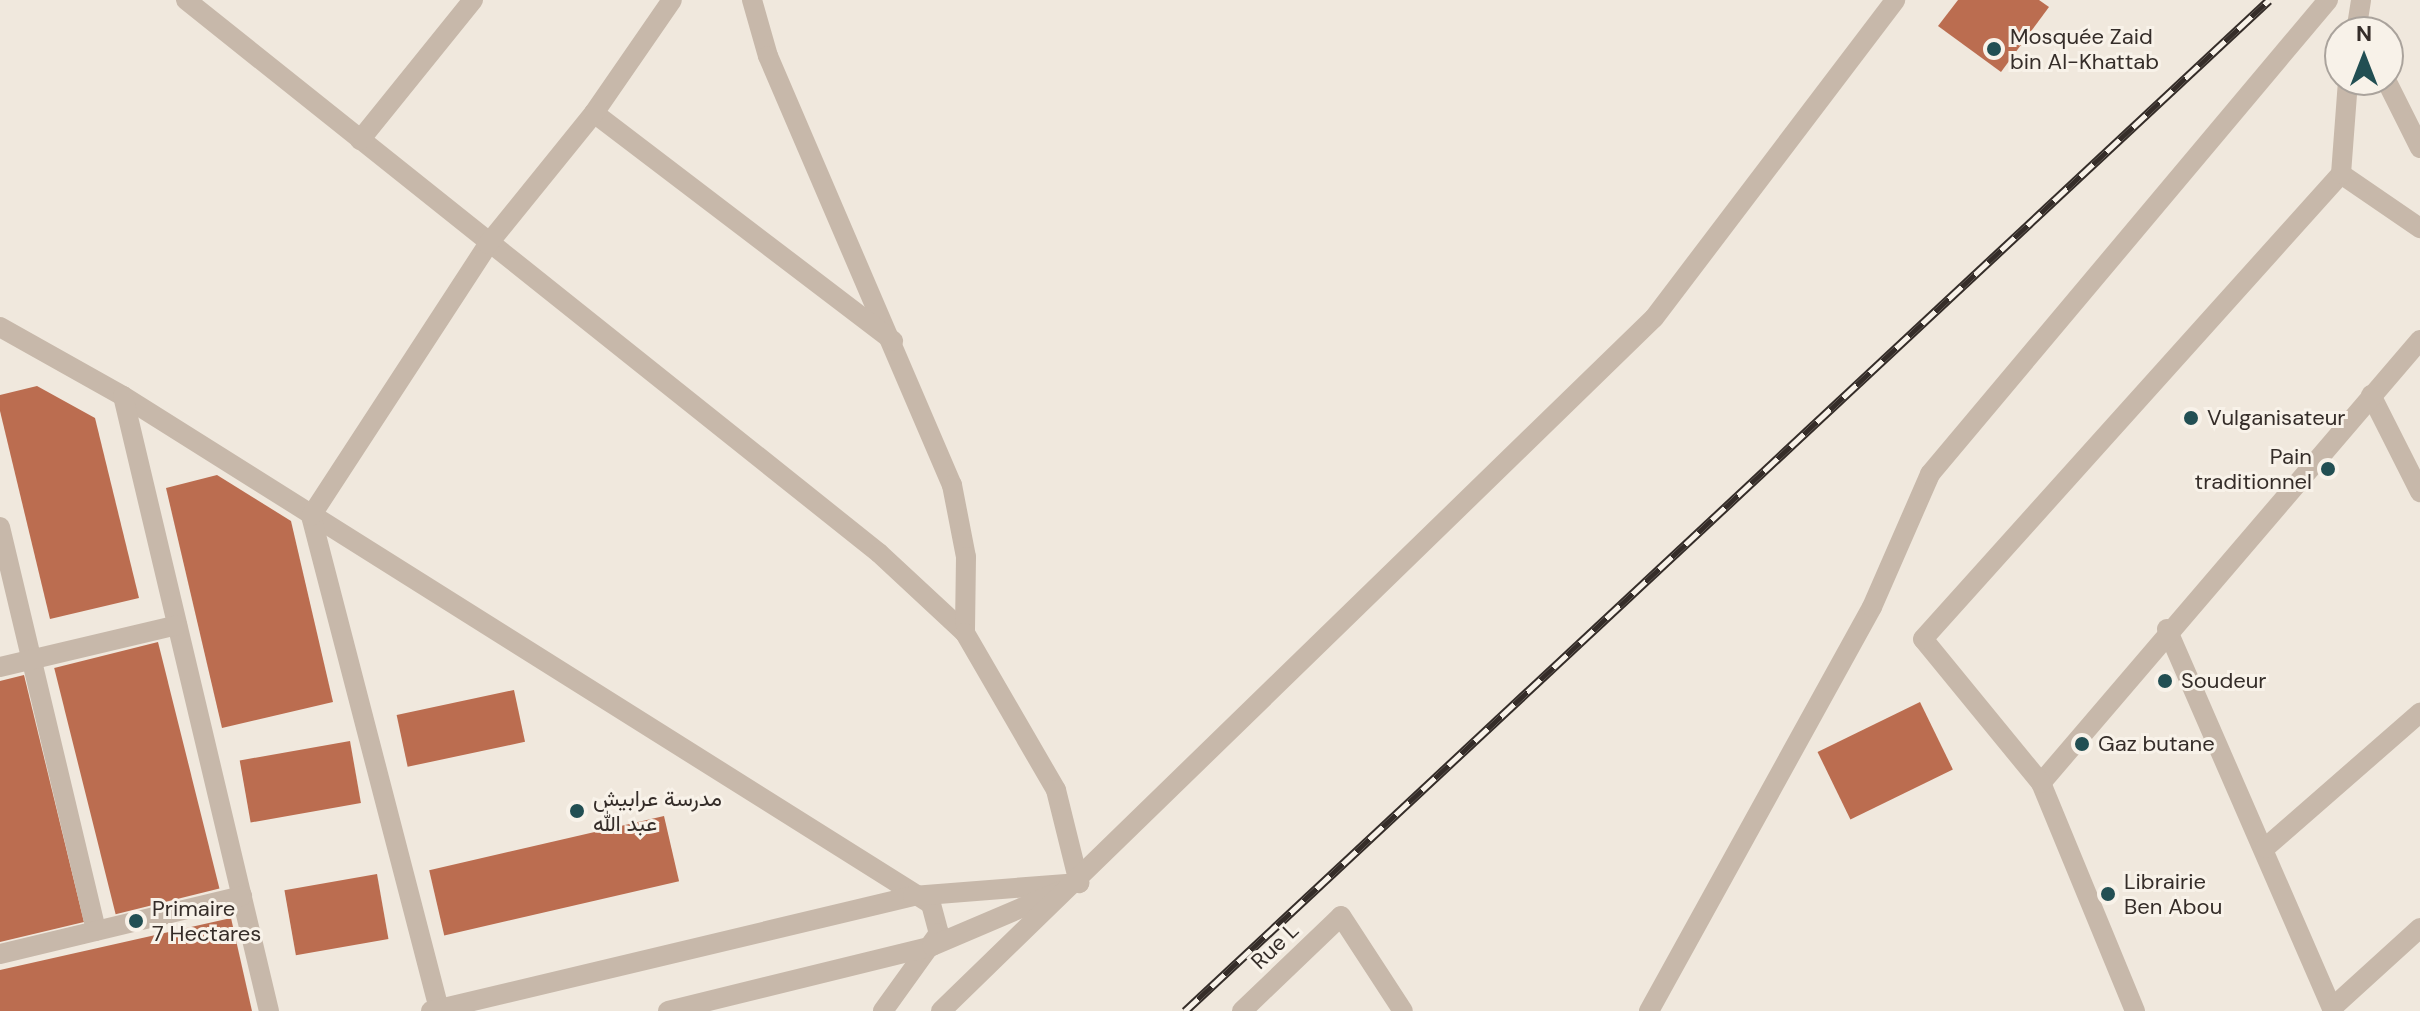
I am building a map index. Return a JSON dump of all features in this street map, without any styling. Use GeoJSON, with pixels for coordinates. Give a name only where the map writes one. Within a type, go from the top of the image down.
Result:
{"type":"FeatureCollection","features":[{"type":"Feature","properties":{"kind":"street"},"geometry":{"type":"LineString","coordinates":[[186,0],[879,553],[965,633],[1056,790],[1079,883]]}},
{"type":"Feature","properties":{"kind":"street"},"geometry":{"type":"LineString","coordinates":[[672,0],[594,113],[488,244],[311,516],[435,1010],[913,896],[1079,883]]}},
{"type":"Feature","properties":{"kind":"street"},"geometry":{"type":"LineString","coordinates":[[752,0],[768,56],[894,342],[952,485],[966,557],[965,633]]}},
{"type":"Feature","properties":{"kind":"street"},"geometry":{"type":"LineString","coordinates":[[941,1011],[1079,883],[1654,318],[1895,0]]}},
{"type":"Feature","properties":{"kind":"street"},"geometry":{"type":"LineString","coordinates":[[1652,1009],[1872,607],[1930,474],[2328,0]]}},
{"type":"Feature","properties":{"kind":"street"},"geometry":{"type":"LineString","coordinates":[[360,140],[462,4]]}},
{"type":"Feature","properties":{"kind":"street"},"geometry":{"type":"LineString","coordinates":[[2135,1011],[2041,783],[1923,639],[2341,174],[2347,96]]}},
{"type":"Feature","properties":{"kind":"street"},"geometry":{"type":"LineString","coordinates":[[2394,96],[2420,148]]}},
{"type":"Feature","properties":{"kind":"street"},"geometry":{"type":"LineString","coordinates":[[594,113],[894,342]]}},
{"type":"Feature","properties":{"kind":"street"},"geometry":{"type":"LineString","coordinates":[[2341,174],[2420,228]]}},
{"type":"Feature","properties":{"kind":"street"},"geometry":{"type":"LineString","coordinates":[[0,327],[123,396],[913,896],[939,918],[932,946],[883,1011]]}},
{"type":"Feature","properties":{"kind":"street"},"geometry":{"type":"LineString","coordinates":[[2041,783],[2167,629],[2420,340]]}},
{"type":"Feature","properties":{"kind":"street"},"geometry":{"type":"LineString","coordinates":[[2371,395],[2420,492]]}},
{"type":"Feature","properties":{"kind":"street"},"geometry":{"type":"LineString","coordinates":[[123,396],[269,1011]]}},
{"type":"Feature","properties":{"kind":"street"},"geometry":{"type":"LineString","coordinates":[[0,527],[96,931]]}},
{"type":"Feature","properties":{"kind":"street"},"geometry":{"type":"LineString","coordinates":[[0,667],[177,625]]}},
{"type":"Feature","properties":{"kind":"street"},"geometry":{"type":"LineString","coordinates":[[2167,629],[2265,848],[2332,1009],[2420,928]]}},
{"type":"Feature","properties":{"kind":"street"},"geometry":{"type":"LineString","coordinates":[[2265,848],[2420,713]]}},
{"type":"Feature","properties":{"kind":"street"},"geometry":{"type":"LineString","coordinates":[[668,1011],[932,946],[1079,883]]}},
{"type":"Feature","properties":{"kind":"street"},"geometry":{"type":"LineString","coordinates":[[0,954],[242,896]]}},
{"type":"Feature","properties":{"kind":"street","name":"Rue L"},"geometry":{"type":"LineString","coordinates":[[1242,1011],[1341,916],[1403,1011]]}},
{"type":"Feature","properties":{"kind":"building","name":"Mosquée Zaid bin Al-Khattab"},"geometry":{"type":"Polygon","coordinates":[[[1958,0],[2039,0],[2049,7],[2001,72],[1938,26],[1958,0]]]}},
{"type":"Feature","properties":{"kind":"building"},"geometry":{"type":"Polygon","coordinates":[[[37,386],[95,418],[139,598],[50,619],[0,411],[0,395],[37,386]]]}},
{"type":"Feature","properties":{"kind":"building"},"geometry":{"type":"Polygon","coordinates":[[[217,475],[291,521],[333,702],[222,728],[166,488],[217,475]]]}},
{"type":"Feature","properties":{"kind":"building"},"geometry":{"type":"Polygon","coordinates":[[[158,642],[219,888],[116,914],[54,668],[158,642]]]}},
{"type":"Feature","properties":{"kind":"building"},"geometry":{"type":"Polygon","coordinates":[[[24,675],[84,922],[0,942],[0,681],[24,675]]]}},
{"type":"Feature","properties":{"kind":"building"},"geometry":{"type":"Polygon","coordinates":[[[514,690],[525,742],[408,767],[397,715],[514,690]]]}},
{"type":"Feature","properties":{"kind":"building"},"geometry":{"type":"Polygon","coordinates":[[[1920,702],[1953,769],[1850,819],[1818,752],[1920,702]]]}},
{"type":"Feature","properties":{"kind":"building"},"geometry":{"type":"Polygon","coordinates":[[[350,741],[361,803],[251,822],[240,760],[350,741]]]}},
{"type":"Feature","properties":{"kind":"building"},"geometry":{"type":"Polygon","coordinates":[[[664,816],[679,881],[444,935],[429,870],[664,816]]]}},
{"type":"Feature","properties":{"kind":"building"},"geometry":{"type":"Polygon","coordinates":[[[377,874],[388,939],[296,955],[284,890],[377,874]]]}},
{"type":"Feature","properties":{"kind":"building"},"geometry":{"type":"Polygon","coordinates":[[[231,918],[252,1011],[0,1011],[0,970],[231,918]]]}},
{"type":"Feature","properties":{"kind":"railway"},"geometry":{"type":"LineString","coordinates":[[1185,1011],[2269,0]]}},
{"type":"Feature","properties":{"kind":"place","name":"Mosquée Zaid bin Al-Khattab"},"geometry":{"type":"Point","coordinates":[1994,49]}},
{"type":"Feature","properties":{"kind":"place","name":"Vulganisateur"},"geometry":{"type":"Point","coordinates":[2191,418]}},
{"type":"Feature","properties":{"kind":"place","name":"Pain traditionnel"},"geometry":{"type":"Point","coordinates":[2328,469]}},
{"type":"Feature","properties":{"kind":"place","name":"Soudeur"},"geometry":{"type":"Point","coordinates":[2165,681]}},
{"type":"Feature","properties":{"kind":"place","name":"Gaz butane"},"geometry":{"type":"Point","coordinates":[2082,744]}},
{"type":"Feature","properties":{"kind":"place","name":"مدرسة عرابيش عبد الله"},"geometry":{"type":"Point","coordinates":[577,811]}},
{"type":"Feature","properties":{"kind":"place","name":"Librairie Ben Abou"},"geometry":{"type":"Point","coordinates":[2108,894]}},
{"type":"Feature","properties":{"kind":"place","name":"Primaire 7 Hectares"},"geometry":{"type":"Point","coordinates":[136,921]}}]}
